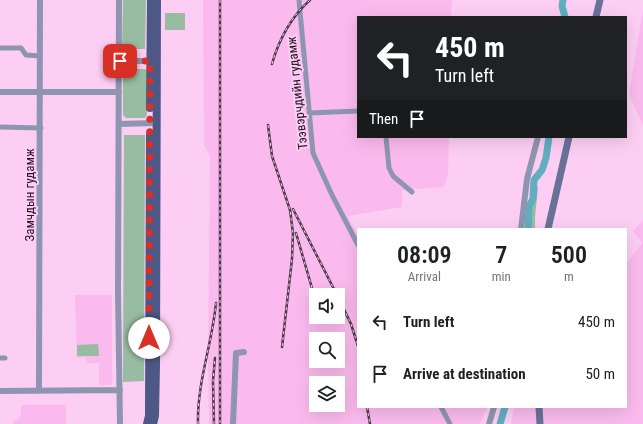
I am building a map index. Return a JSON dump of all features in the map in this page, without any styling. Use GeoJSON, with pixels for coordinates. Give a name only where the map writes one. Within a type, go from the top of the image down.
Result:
{"type":"FeatureCollection","features":[{"type":"Feature","properties":{"kind":"main road"},"geometry":{"type":"LineString","coordinates":[[151,0],[156,358],[155,416],[153,424]]}},
{"type":"Feature","properties":{"kind":"main road"},"geometry":{"type":"LineString","coordinates":[[153,61],[156,0]]}},
{"type":"Feature","properties":{"kind":"main road"},"geometry":{"type":"LineString","coordinates":[[596,16],[600,0]]}},
{"type":"Feature","properties":{"kind":"main road"},"geometry":{"type":"LineString","coordinates":[[147,424],[149,416],[153,123]]}},
{"type":"Feature","properties":{"kind":"main road"},"geometry":{"type":"LineString","coordinates":[[548,228],[569,138]]}},
{"type":"Feature","properties":{"kind":"main road"},"geometry":{"type":"LineString","coordinates":[[539,408],[540,424]]}},
{"type":"Feature","properties":{"kind":"street","name":"Замчдын гудамж"},"geometry":{"type":"LineString","coordinates":[[40,0],[40,390]]}},
{"type":"Feature","properties":{"kind":"street"},"geometry":{"type":"LineString","coordinates":[[119,0],[120,92],[118,291],[120,424]]}},
{"type":"Feature","properties":{"kind":"street","name":"Тээвэрчдийн гудамж"},"geometry":{"type":"LineString","coordinates":[[299,0],[314,155],[332,195],[357,243]]}},
{"type":"Feature","properties":{"kind":"street"},"geometry":{"type":"LineString","coordinates":[[0,48],[21,48],[26,55],[40,56]]}},
{"type":"Feature","properties":{"kind":"street"},"geometry":{"type":"LineString","coordinates":[[120,61],[153,61]]}},
{"type":"Feature","properties":{"kind":"street"},"geometry":{"type":"LineString","coordinates":[[0,92],[120,92]]}},
{"type":"Feature","properties":{"kind":"street"},"geometry":{"type":"LineString","coordinates":[[309,113],[357,111]]}},
{"type":"Feature","properties":{"kind":"street"},"geometry":{"type":"LineString","coordinates":[[119,124],[153,123]]}},
{"type":"Feature","properties":{"kind":"street"},"geometry":{"type":"LineString","coordinates":[[0,128],[41,128]]}},
{"type":"Feature","properties":{"kind":"street"},"geometry":{"type":"LineString","coordinates":[[386,138],[389,168],[393,176],[412,192]]}},
{"type":"Feature","properties":{"kind":"street"},"geometry":{"type":"LineString","coordinates":[[522,228],[527,179],[538,138]]}},
{"type":"Feature","properties":{"kind":"street"},"geometry":{"type":"LineString","coordinates":[[233,424],[236,353],[244,352]]}},
{"type":"Feature","properties":{"kind":"street"},"geometry":{"type":"LineString","coordinates":[[0,391],[120,390]]}},
{"type":"Feature","properties":{"kind":"street"},"geometry":{"type":"LineString","coordinates":[[442,408],[450,424]]}},
{"type":"Feature","properties":{"kind":"street"},"geometry":{"type":"LineString","coordinates":[[490,424],[494,408]]}},
{"type":"Feature","properties":{"kind":"shaded area"},"geometry":{"type":"Polygon","coordinates":[[[203,0],[452,0],[451,16],[357,16],[357,138],[449,138],[448,174],[444,187],[402,190],[402,207],[348,216],[357,233],[357,408],[487,408],[480,424],[209,424],[208,356],[210,156],[204,145],[203,0]]]}},
{"type":"Feature","properties":{"kind":"shaded area"},"geometry":{"type":"Polygon","coordinates":[[[643,9],[643,126],[629,94],[643,9]]]}},
{"type":"Feature","properties":{"kind":"shaded area"},"geometry":{"type":"Polygon","coordinates":[[[643,220],[643,424],[511,424],[514,408],[627,408],[627,263],[642,243],[633,231],[643,220]]]}},
{"type":"Feature","properties":{"kind":"shaded area"},"geometry":{"type":"Polygon","coordinates":[[[75,295],[112,295],[112,385],[99,385],[99,363],[86,363],[86,357],[77,358],[75,295]]]}},
{"type":"Feature","properties":{"kind":"shaded area"},"geometry":{"type":"Polygon","coordinates":[[[21,405],[66,405],[66,424],[13,424],[13,421],[17,420],[21,415],[21,405]]]}},
{"type":"Feature","properties":{"kind":"green space"},"geometry":{"type":"Polygon","coordinates":[[[123,0],[146,0],[145,49],[122,49],[123,0]]]}},
{"type":"Feature","properties":{"kind":"green space"},"geometry":{"type":"Polygon","coordinates":[[[165,13],[185,13],[185,30],[165,30],[165,13]]]}},
{"type":"Feature","properties":{"kind":"green space"},"geometry":{"type":"Polygon","coordinates":[[[126,69],[145,69],[147,71],[147,115],[145,118],[126,118],[123,115],[123,71],[126,69]]]}},
{"type":"Feature","properties":{"kind":"green space"},"geometry":{"type":"Polygon","coordinates":[[[124,135],[145,135],[144,381],[123,382],[124,135]]]}},
{"type":"Feature","properties":{"kind":"green space"},"geometry":{"type":"Polygon","coordinates":[[[536,187],[538,187],[535,228],[530,228],[530,210],[536,187]]]}},
{"type":"Feature","properties":{"kind":"green space"},"geometry":{"type":"Polygon","coordinates":[[[98,344],[99,356],[77,356],[77,345],[98,344]]]}},
{"type":"Feature","properties":{"kind":"waterway"},"geometry":{"type":"LineString","coordinates":[[563,0],[562,6],[565,16]]}},
{"type":"Feature","properties":{"kind":"waterway"},"geometry":{"type":"LineString","coordinates":[[528,228],[529,206],[533,199],[534,180],[542,170],[546,158],[549,138]]}},
{"type":"Feature","properties":{"kind":"waterway"},"geometry":{"type":"LineString","coordinates":[[500,424],[505,408]]}},
{"type":"Feature","properties":{"kind":"railway"},"geometry":{"type":"LineString","coordinates":[[220,0],[220,424]]}},
{"type":"Feature","properties":{"kind":"railway"},"geometry":{"type":"LineString","coordinates":[[272,64],[286,29],[310,0]]}},
{"type":"Feature","properties":{"kind":"railway"},"geometry":{"type":"LineString","coordinates":[[268,125],[272,156],[290,210],[293,233],[292,259],[282,347]]}},
{"type":"Feature","properties":{"kind":"railway"},"geometry":{"type":"LineString","coordinates":[[293,209],[333,288]]}},
{"type":"Feature","properties":{"kind":"railway"},"geometry":{"type":"LineString","coordinates":[[296,233],[312,288]]}},
{"type":"Feature","properties":{"kind":"railway"},"geometry":{"type":"LineString","coordinates":[[198,424],[198,408],[202,378],[216,303]]}},
{"type":"Feature","properties":{"kind":"railway"},"geometry":{"type":"LineString","coordinates":[[345,312],[357,343]]}},
{"type":"Feature","properties":{"kind":"railway"},"geometry":{"type":"LineString","coordinates":[[214,424],[213,381],[215,358]]}},
{"type":"Feature","properties":{"kind":"railway"},"geometry":{"type":"LineString","coordinates":[[367,408],[370,424]]}},
{"type":"Feature","properties":{"kind":"route"},"geometry":{"type":"LineString","coordinates":[[120,61],[150,61],[149,338]]}}]}
